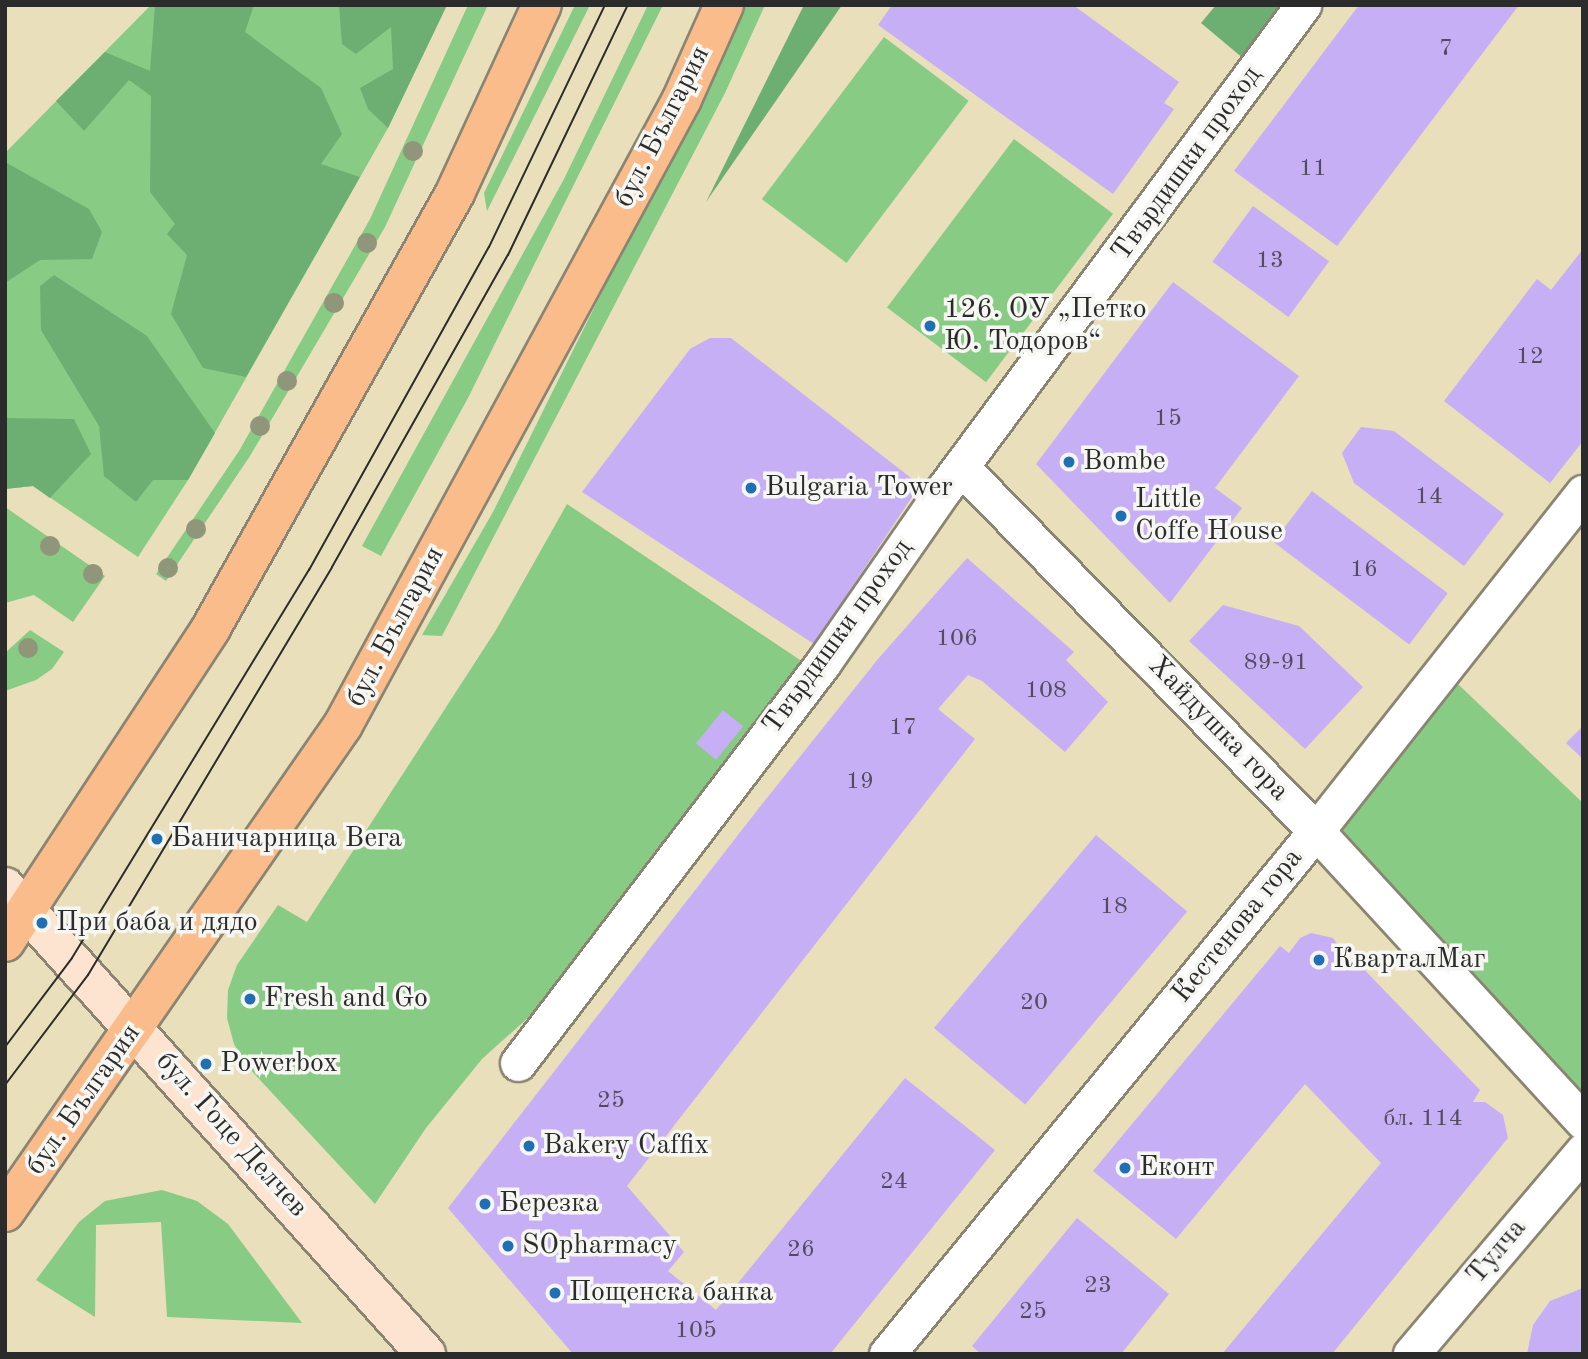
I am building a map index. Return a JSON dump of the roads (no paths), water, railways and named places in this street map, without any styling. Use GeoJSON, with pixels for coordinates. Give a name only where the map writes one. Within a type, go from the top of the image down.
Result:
{"type":"FeatureCollection","features":[{"type":"Feature","properties":{"kind":"main road"},"geometry":{"type":"LineString","coordinates":[[5,942],[17,898],[211,628],[455,193],[542,5]]}},
{"type":"Feature","properties":{"kind":"main road","name":"бул. България"},"geometry":{"type":"LineString","coordinates":[[5,1212],[343,725],[682,99],[724,5]]}},
{"type":"Feature","properties":{"kind":"street","name":"Твърдишки проход"},"geometry":{"type":"LineString","coordinates":[[519,1063],[823,663],[961,467],[1303,5]]}},
{"type":"Feature","properties":{"kind":"street","name":"Хайдушка гора"},"geometry":{"type":"LineString","coordinates":[[961,467],[1316,831],[1583,1121]]}},
{"type":"Feature","properties":{"kind":"street","name":"Кестенова гора"},"geometry":{"type":"LineString","coordinates":[[887,1354],[1316,831],[1583,493]]}},
{"type":"Feature","properties":{"kind":"street","name":"бул. Гоце Делчев"},"geometry":{"type":"LineString","coordinates":[[17,898],[426,1354]]}},
{"type":"Feature","properties":{"kind":"street","name":"Тулча"},"geometry":{"type":"LineString","coordinates":[[1411,1354],[1583,1151]]}},
{"type":"Feature","properties":{"kind":"tram line"},"geometry":{"type":"LineString","coordinates":[[5,1047],[72,958],[309,570],[489,247],[605,5]]}},
{"type":"Feature","properties":{"kind":"tram line"},"geometry":{"type":"LineString","coordinates":[[5,1085],[88,975],[332,567],[508,255],[628,5]]}},
{"type":"Feature","properties":{"kind":"place","name":"126. ОУ „Петко Ю. Тодоров“"},"geometry":{"type":"Point","coordinates":[930,326]}},
{"type":"Feature","properties":{"kind":"place","name":"Bombe"},"geometry":{"type":"Point","coordinates":[1069,462]}},
{"type":"Feature","properties":{"kind":"place","name":"Bulgaria Tower"},"geometry":{"type":"Point","coordinates":[751,488]}},
{"type":"Feature","properties":{"kind":"place","name":"Little Coffe House"},"geometry":{"type":"Point","coordinates":[1121,516]}},
{"type":"Feature","properties":{"kind":"place","name":"Баничарница Вега"},"geometry":{"type":"Point","coordinates":[157,839]}},
{"type":"Feature","properties":{"kind":"place","name":"При баба и дядо"},"geometry":{"type":"Point","coordinates":[42,923]}},
{"type":"Feature","properties":{"kind":"place","name":"КварталМаг"},"geometry":{"type":"Point","coordinates":[1319,960]}},
{"type":"Feature","properties":{"kind":"place","name":"Fresh and Go"},"geometry":{"type":"Point","coordinates":[250,999]}},
{"type":"Feature","properties":{"kind":"place","name":"Powerbox"},"geometry":{"type":"Point","coordinates":[206,1064]}},
{"type":"Feature","properties":{"kind":"place","name":"Bakery Caffix"},"geometry":{"type":"Point","coordinates":[529,1146]}},
{"type":"Feature","properties":{"kind":"place","name":"Еконт"},"geometry":{"type":"Point","coordinates":[1125,1168]}},
{"type":"Feature","properties":{"kind":"place","name":"Березка"},"geometry":{"type":"Point","coordinates":[485,1204]}},
{"type":"Feature","properties":{"kind":"place","name":"SOpharmacy"},"geometry":{"type":"Point","coordinates":[508,1246]}},
{"type":"Feature","properties":{"kind":"place","name":"Пощенска банка"},"geometry":{"type":"Point","coordinates":[555,1293]}}]}
